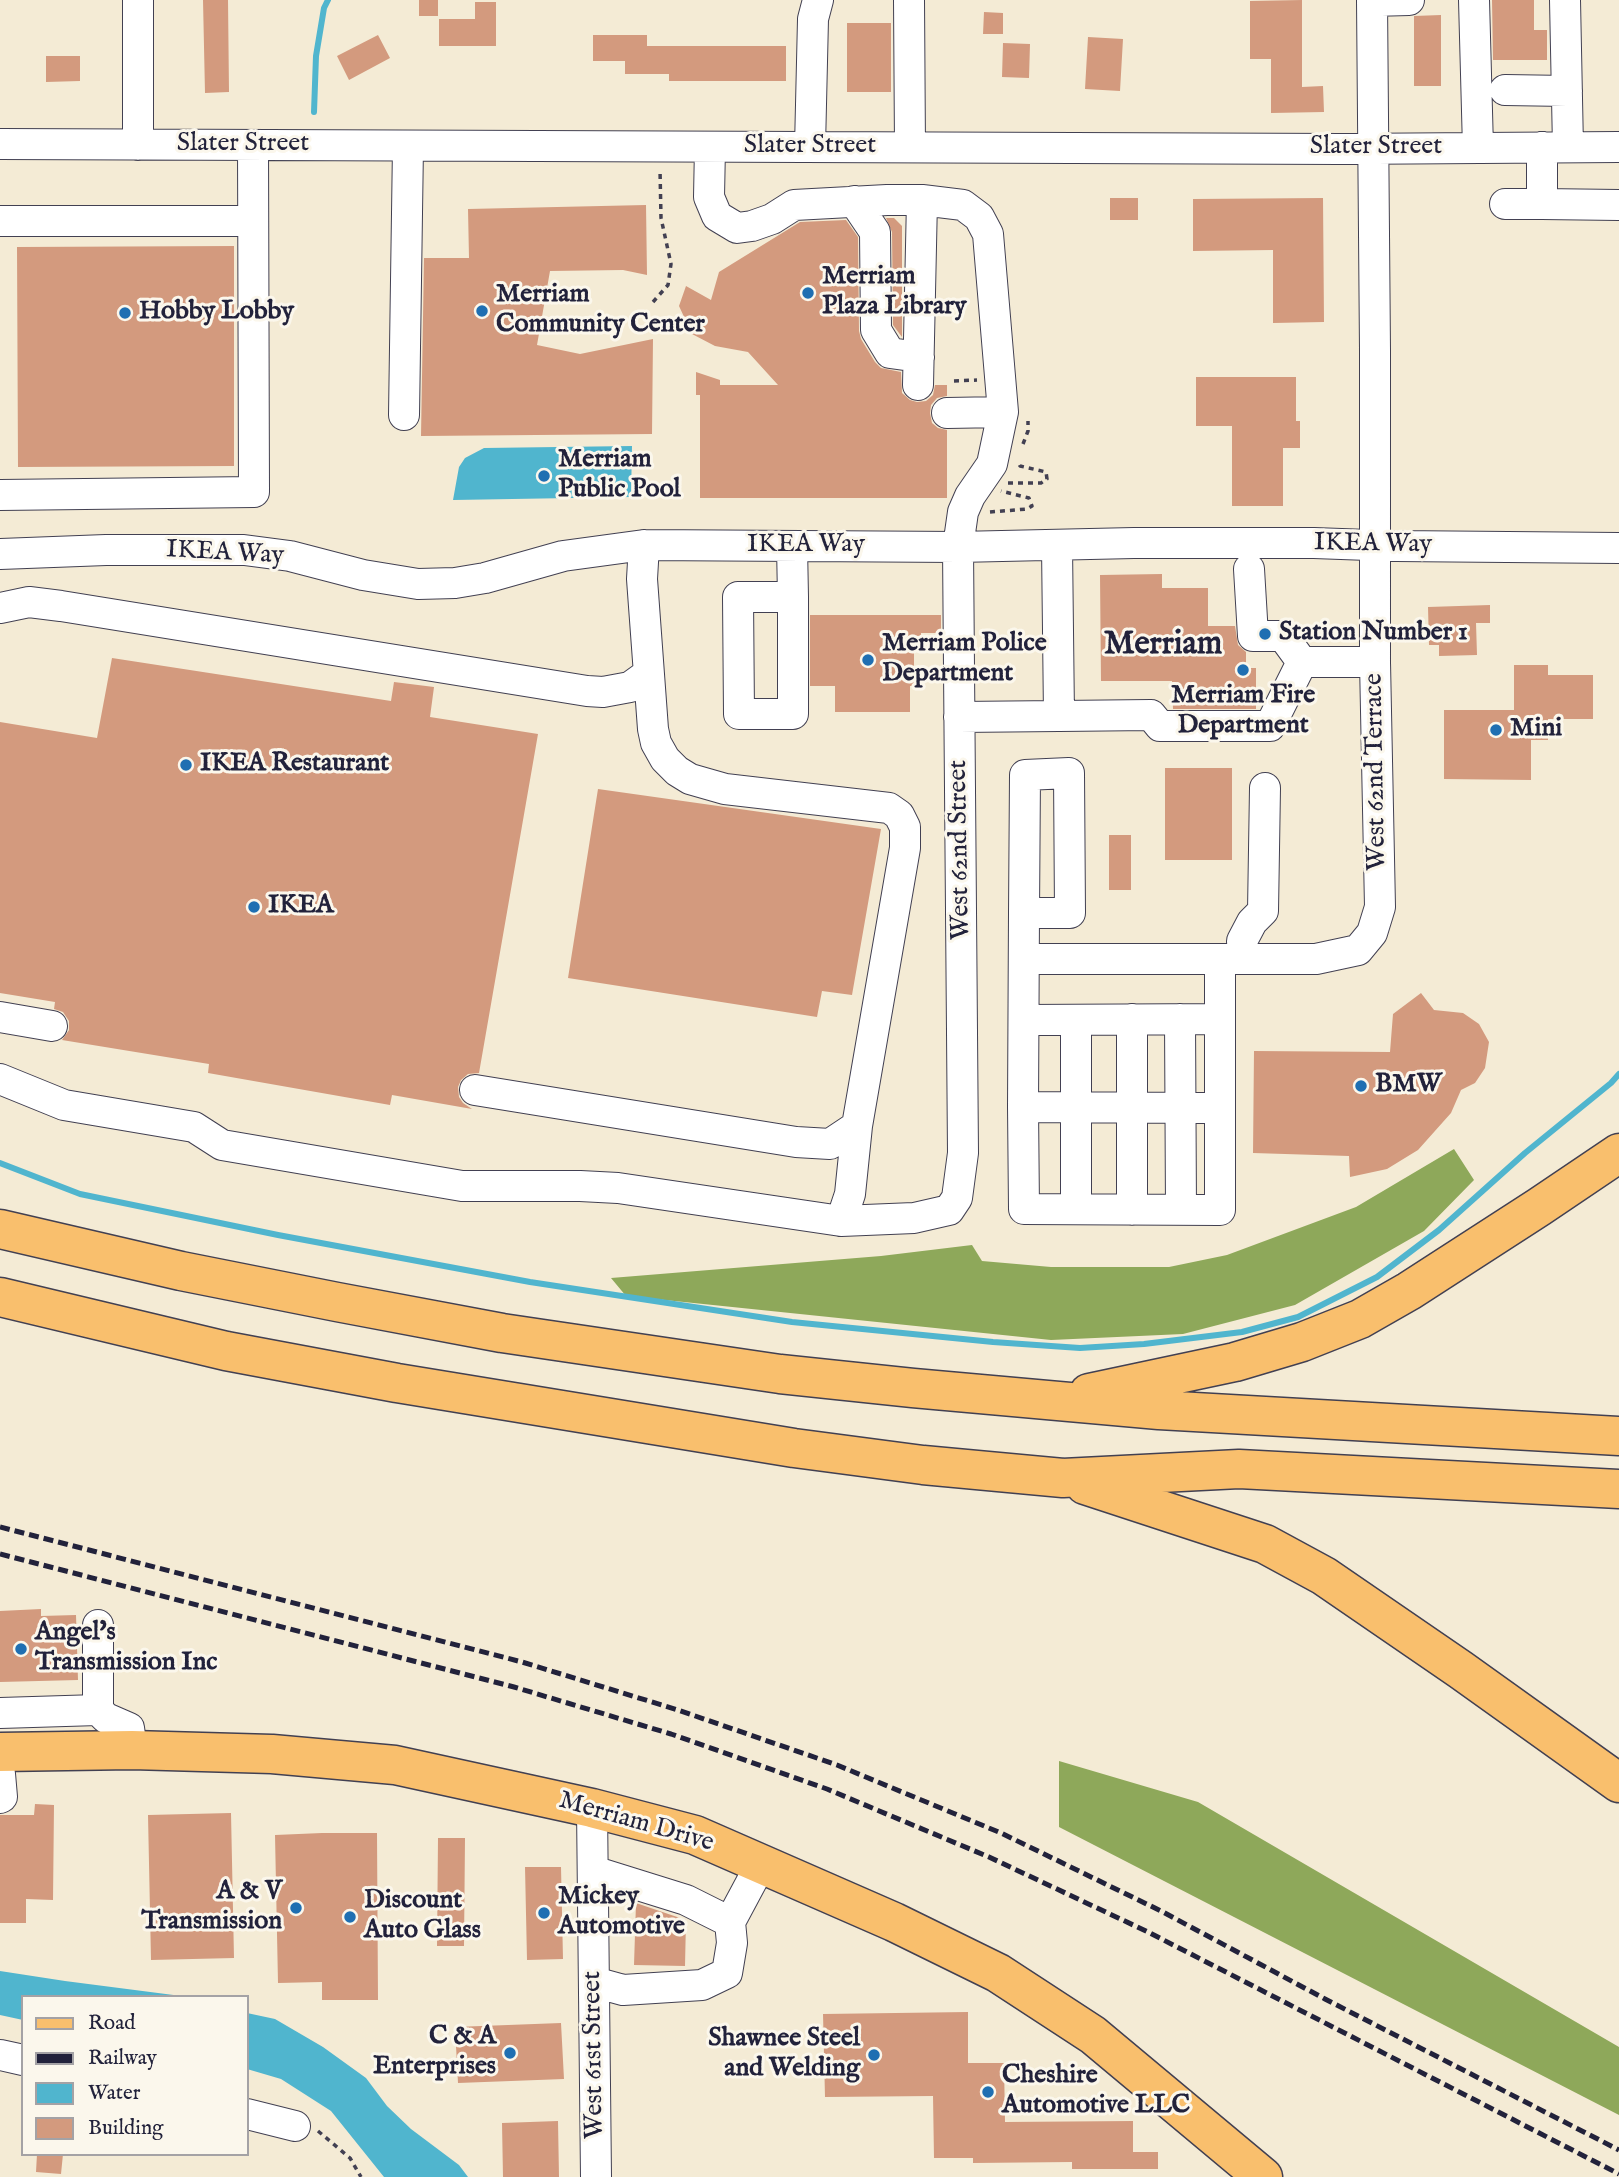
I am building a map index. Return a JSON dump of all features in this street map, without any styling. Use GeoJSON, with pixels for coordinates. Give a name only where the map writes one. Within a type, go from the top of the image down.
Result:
{"type":"FeatureCollection","features":[{"type":"Feature","properties":{"kind":"main road"},"geometry":{"type":"LineString","coordinates":[[1048,1401],[1236,1362],[1302,1342],[1360,1319],[1441,1270],[1619,1153]]}},
{"type":"Feature","properties":{"kind":"main road"},"geometry":{"type":"LineString","coordinates":[[0,1229],[181,1271],[502,1333],[780,1374],[1159,1410],[1619,1436]]}},
{"type":"Feature","properties":{"kind":"main road"},"geometry":{"type":"LineString","coordinates":[[0,1297],[226,1351],[411,1385],[794,1448],[923,1465],[1063,1478],[1239,1469],[1619,1489]]}},
{"type":"Feature","properties":{"kind":"main road"},"geometry":{"type":"LineString","coordinates":[[1063,1478],[1265,1544],[1324,1576],[1619,1783]]}},
{"type":"Feature","properties":{"kind":"main road","name":"Merriam Drive"},"geometry":{"type":"LineString","coordinates":[[0,1752],[131,1750],[272,1754],[396,1765],[592,1808],[695,1835],[894,1922],[998,1973],[1093,2035],[1262,2177]]}},
{"type":"Feature","properties":{"kind":"street"},"geometry":{"type":"LineString","coordinates":[[138,0],[138,145]]}},
{"type":"Feature","properties":{"kind":"street"},"geometry":{"type":"LineString","coordinates":[[810,147],[813,19],[818,0]]}},
{"type":"Feature","properties":{"kind":"street"},"geometry":{"type":"LineString","coordinates":[[909,0],[911,147]]}},
{"type":"Feature","properties":{"kind":"street"},"geometry":{"type":"LineString","coordinates":[[1372,1],[1409,0]]}},
{"type":"Feature","properties":{"kind":"street"},"geometry":{"type":"LineString","coordinates":[[1475,0],[1478,148]]}},
{"type":"Feature","properties":{"kind":"street"},"geometry":{"type":"LineString","coordinates":[[1542,204],[1567,91],[1565,0]]}},
{"type":"Feature","properties":{"kind":"street","name":"West 62nd Terrace"},"geometry":{"type":"LineString","coordinates":[[1024,959],[1316,959],[1358,950],[1372,933],[1380,907],[1375,662],[1372,1]]}},
{"type":"Feature","properties":{"kind":"street"},"geometry":{"type":"LineString","coordinates":[[1505,90],[1567,91]]}},
{"type":"Feature","properties":{"kind":"street","name":"Slater Street"},"geometry":{"type":"LineString","coordinates":[[0,144],[1374,149],[1619,147]]}},
{"type":"Feature","properties":{"kind":"street"},"geometry":{"type":"LineString","coordinates":[[0,495],[254,492],[253,145]]}},
{"type":"Feature","properties":{"kind":"street"},"geometry":{"type":"LineString","coordinates":[[404,415],[408,146]]}},
{"type":"Feature","properties":{"kind":"street","name":"West 62nd Street"},"geometry":{"type":"LineString","coordinates":[[710,147],[709,197],[717,216],[737,228],[772,219],[794,205],[855,201],[922,200],[963,205],[979,216],[988,234],[1016,412],[992,464],[970,496],[963,512],[958,547],[963,1153],[957,1198],[949,1210],[914,1218],[841,1221]]}},
{"type":"Feature","properties":{"kind":"street"},"geometry":{"type":"LineString","coordinates":[[855,201],[875,232],[876,330],[890,353],[919,371],[922,200]]}},
{"type":"Feature","properties":{"kind":"street"},"geometry":{"type":"LineString","coordinates":[[1505,204],[1619,205]]}},
{"type":"Feature","properties":{"kind":"street"},"geometry":{"type":"LineString","coordinates":[[0,221],[253,221]]}},
{"type":"Feature","properties":{"kind":"street"},"geometry":{"type":"LineString","coordinates":[[947,413],[1016,412]]}},
{"type":"Feature","properties":{"kind":"street","name":"IKEA Way"},"geometry":{"type":"LineString","coordinates":[[0,554],[106,550],[243,550],[290,556],[363,575],[418,584],[455,583],[485,578],[563,556],[644,545],[958,547],[1195,543],[1619,548]]}},
{"type":"Feature","properties":{"kind":"street"},"geometry":{"type":"LineString","coordinates":[[0,1079],[64,1105],[194,1127],[222,1145],[463,1186],[618,1188],[841,1221],[850,1195],[858,1126],[905,848],[905,827],[899,815],[889,808],[725,789],[691,779],[677,771],[656,743],[653,729],[642,579],[644,545]]}},
{"type":"Feature","properties":{"kind":"street"},"geometry":{"type":"LineString","coordinates":[[792,546],[793,597]]}},
{"type":"Feature","properties":{"kind":"street"},"geometry":{"type":"LineString","coordinates":[[1058,546],[1059,716]]}},
{"type":"Feature","properties":{"kind":"street"},"geometry":{"type":"LineString","coordinates":[[1249,569],[1253,636],[1283,636],[1302,662]]}},
{"type":"Feature","properties":{"kind":"street"},"geometry":{"type":"LineString","coordinates":[[0,608],[29,602],[53,604],[587,691],[603,692],[630,687],[648,674]]}},
{"type":"Feature","properties":{"kind":"street"},"geometry":{"type":"LineString","coordinates":[[1302,662],[1375,662]]}},
{"type":"Feature","properties":{"kind":"street"},"geometry":{"type":"LineString","coordinates":[[959,717],[1151,715],[1160,726],[1270,726],[1302,662]]}},
{"type":"Feature","properties":{"kind":"street"},"geometry":{"type":"LineString","coordinates":[[1024,913],[1024,1209],[1220,1210],[1220,1019],[1232,959],[1252,922],[1264,911],[1265,788]]}},
{"type":"Feature","properties":{"kind":"street"},"geometry":{"type":"LineString","coordinates":[[0,1017],[51,1026]]}},
{"type":"Feature","properties":{"kind":"street"},"geometry":{"type":"LineString","coordinates":[[1180,1019],[1181,1210]]}},
{"type":"Feature","properties":{"kind":"street"},"geometry":{"type":"LineString","coordinates":[[1024,1020],[1220,1019]]}},
{"type":"Feature","properties":{"kind":"street"},"geometry":{"type":"LineString","coordinates":[[1076,1020],[1076,1209]]}},
{"type":"Feature","properties":{"kind":"street"},"geometry":{"type":"LineString","coordinates":[[1132,1020],[1132,1210]]}},
{"type":"Feature","properties":{"kind":"street"},"geometry":{"type":"LineString","coordinates":[[475,1090],[796,1142],[830,1144],[858,1126]]}},
{"type":"Feature","properties":{"kind":"street"},"geometry":{"type":"LineString","coordinates":[[1023,1107],[1220,1108]]}},
{"type":"Feature","properties":{"kind":"street"},"geometry":{"type":"LineString","coordinates":[[97,1710],[98,1625]]}},
{"type":"Feature","properties":{"kind":"street"},"geometry":{"type":"LineString","coordinates":[[0,1713],[97,1710],[106,1718],[129,1728],[131,1750]]}},
{"type":"Feature","properties":{"kind":"street"},"geometry":{"type":"LineString","coordinates":[[47,1712],[48,1751]]}},
{"type":"Feature","properties":{"kind":"street"},"geometry":{"type":"LineString","coordinates":[[0,1774],[0,1798]]}},
{"type":"Feature","properties":{"kind":"street","name":"West 61st Street"},"geometry":{"type":"LineString","coordinates":[[592,1808],[596,2177]]}},
{"type":"Feature","properties":{"kind":"street"},"geometry":{"type":"LineString","coordinates":[[594,1982],[624,1990],[702,1985],[727,1973],[732,1942],[730,1922],[761,1864]]}},
{"type":"Feature","properties":{"kind":"street"},"geometry":{"type":"LineString","coordinates":[[593,1871],[686,1900],[730,1922]]}},
{"type":"Feature","properties":{"kind":"street"},"geometry":{"type":"LineString","coordinates":[[0,2055],[21,2060]]}},
{"type":"Feature","properties":{"kind":"street"},"geometry":{"type":"LineString","coordinates":[[248,2114],[295,2126]]}},
{"type":"Feature","properties":{"kind":"path"},"geometry":{"type":"LineString","coordinates":[[653,302],[668,285],[671,264],[661,218],[660,164]]}},
{"type":"Feature","properties":{"kind":"path"},"geometry":{"type":"LineString","coordinates":[[954,381],[981,380]]}},
{"type":"Feature","properties":{"kind":"path"},"geometry":{"type":"LineString","coordinates":[[988,513],[1027,509],[1032,506],[1030,498],[999,491],[1005,483],[1041,482],[1047,479],[1046,472],[1017,463],[1028,431],[1016,412]]}},
{"type":"Feature","properties":{"kind":"green space"},"geometry":{"type":"Polygon","coordinates":[[[1454,1149],[1474,1180],[1424,1231],[1295,1305],[1183,1334],[1051,1340],[626,1296],[611,1278],[881,1256],[972,1245],[982,1261],[1051,1267],[1169,1267],[1227,1255],[1356,1207],[1454,1149]]]}},
{"type":"Feature","properties":{"kind":"green space"},"geometry":{"type":"Polygon","coordinates":[[[1059,1761],[1198,1802],[1619,2047],[1619,2115],[1059,1827],[1059,1761]]]}},
{"type":"Feature","properties":{"kind":"water","name":"Merriam Public Pool"},"geometry":{"type":"Polygon","coordinates":[[[632,446],[631,497],[453,500],[459,467],[465,458],[484,448],[632,446]]]}},
{"type":"Feature","properties":{"kind":"water"},"geometry":{"type":"Polygon","coordinates":[[[0,1971],[174,1995],[21,1995],[21,2020],[0,2015],[0,1971]]]}},
{"type":"Feature","properties":{"kind":"water"},"geometry":{"type":"Polygon","coordinates":[[[248,2013],[275,2019],[323,2047],[366,2078],[387,2106],[411,2129],[459,2165],[468,2177],[384,2177],[331,2111],[281,2079],[248,2069],[248,2013]]]}},
{"type":"Feature","properties":{"kind":"building"},"geometry":{"type":"Polygon","coordinates":[[[203,0],[228,0],[229,92],[205,93],[203,0]]]}},
{"type":"Feature","properties":{"kind":"building"},"geometry":{"type":"Polygon","coordinates":[[[419,0],[438,0],[438,16],[419,16],[419,0]]]}},
{"type":"Feature","properties":{"kind":"building"},"geometry":{"type":"Polygon","coordinates":[[[1302,0],[1302,87],[1323,86],[1324,112],[1271,113],[1271,59],[1250,59],[1250,1],[1302,0]]]}},
{"type":"Feature","properties":{"kind":"building"},"geometry":{"type":"Polygon","coordinates":[[[1492,0],[1534,0],[1534,30],[1547,30],[1547,60],[1493,60],[1492,0]]]}},
{"type":"Feature","properties":{"kind":"building"},"geometry":{"type":"Polygon","coordinates":[[[475,2],[496,2],[496,46],[439,46],[439,19],[475,19],[475,2]]]}},
{"type":"Feature","properties":{"kind":"building"},"geometry":{"type":"Polygon","coordinates":[[[984,12],[1003,13],[1003,34],[983,34],[984,12]]]}},
{"type":"Feature","properties":{"kind":"building"},"geometry":{"type":"Polygon","coordinates":[[[1441,15],[1441,86],[1414,86],[1414,16],[1441,15]]]}},
{"type":"Feature","properties":{"kind":"building"},"geometry":{"type":"Polygon","coordinates":[[[847,23],[891,23],[891,92],[847,92],[847,23]]]}},
{"type":"Feature","properties":{"kind":"building"},"geometry":{"type":"Polygon","coordinates":[[[378,35],[390,58],[349,80],[337,56],[378,35]]]}},
{"type":"Feature","properties":{"kind":"building"},"geometry":{"type":"Polygon","coordinates":[[[593,35],[647,35],[647,46],[786,46],[786,81],[669,81],[669,74],[625,74],[625,61],[593,61],[593,35]]]}},
{"type":"Feature","properties":{"kind":"building"},"geometry":{"type":"Polygon","coordinates":[[[1088,37],[1123,39],[1120,91],[1085,89],[1088,37]]]}},
{"type":"Feature","properties":{"kind":"building"},"geometry":{"type":"Polygon","coordinates":[[[1003,43],[1030,44],[1029,78],[1002,77],[1003,43]]]}},
{"type":"Feature","properties":{"kind":"building"},"geometry":{"type":"Polygon","coordinates":[[[46,56],[80,56],[80,81],[46,82],[46,56]]]}},
{"type":"Feature","properties":{"kind":"building"},"geometry":{"type":"Polygon","coordinates":[[[1110,198],[1138,198],[1138,220],[1110,220],[1110,198]]]}},
{"type":"Feature","properties":{"kind":"building"},"geometry":{"type":"Polygon","coordinates":[[[1323,198],[1324,322],[1273,323],[1273,250],[1193,251],[1193,199],[1323,198]]]}},
{"type":"Feature","properties":{"kind":"building","name":"Merriam Community Center"},"geometry":{"type":"Polygon","coordinates":[[[646,205],[647,275],[623,270],[550,271],[537,345],[580,354],[653,339],[652,434],[421,436],[424,258],[469,258],[468,209],[646,205]]]}},
{"type":"Feature","properties":{"kind":"building"},"geometry":{"type":"Polygon","coordinates":[[[886,218],[894,218],[902,226],[902,337],[893,325],[892,232],[886,218]]]}},
{"type":"Feature","properties":{"kind":"building"},"geometry":{"type":"Polygon","coordinates":[[[846,220],[858,237],[859,331],[875,362],[881,368],[901,372],[902,393],[910,400],[926,401],[933,395],[935,385],[947,385],[947,396],[937,398],[931,405],[930,413],[932,423],[947,430],[947,498],[700,498],[700,395],[696,395],[696,372],[720,380],[720,385],[778,385],[748,352],[715,346],[692,334],[679,306],[686,286],[711,300],[719,272],[800,222],[846,220]]]}},
{"type":"Feature","properties":{"kind":"building","name":"Hobby Lobby"},"geometry":{"type":"Polygon","coordinates":[[[234,246],[234,466],[18,467],[17,247],[234,246]]]}},
{"type":"Feature","properties":{"kind":"building"},"geometry":{"type":"Polygon","coordinates":[[[1196,377],[1296,377],[1296,421],[1300,421],[1300,448],[1283,448],[1283,506],[1232,506],[1232,426],[1196,426],[1196,377]]]}},
{"type":"Feature","properties":{"kind":"building"},"geometry":{"type":"Polygon","coordinates":[[[1162,574],[1162,588],[1208,588],[1208,626],[1235,626],[1238,645],[1246,652],[1246,668],[1256,668],[1256,709],[1173,709],[1172,681],[1101,681],[1100,575],[1162,574]]]}},
{"type":"Feature","properties":{"kind":"building"},"geometry":{"type":"Polygon","coordinates":[[[1490,605],[1490,623],[1476,623],[1477,655],[1439,656],[1439,645],[1429,645],[1428,607],[1490,605]]]}},
{"type":"Feature","properties":{"kind":"building"},"geometry":{"type":"Polygon","coordinates":[[[810,615],[941,615],[941,633],[921,633],[921,652],[914,652],[914,686],[910,686],[910,712],[835,712],[835,686],[810,686],[810,615]]]}},
{"type":"Feature","properties":{"kind":"building","name":"IKEA"},"geometry":{"type":"Polygon","coordinates":[[[112,658],[391,701],[394,682],[434,687],[430,717],[538,734],[479,1073],[468,1074],[458,1087],[459,1097],[472,1109],[392,1095],[390,1105],[208,1073],[209,1064],[62,1040],[69,1030],[69,1021],[63,1012],[54,1009],[55,1002],[0,993],[0,722],[97,738],[112,658]]]}},
{"type":"Feature","properties":{"kind":"building","name":"Mini"},"geometry":{"type":"Polygon","coordinates":[[[1514,665],[1548,665],[1548,675],[1593,675],[1593,719],[1548,719],[1548,740],[1531,740],[1531,780],[1444,779],[1444,710],[1514,710],[1514,665]]]}},
{"type":"Feature","properties":{"kind":"building"},"geometry":{"type":"Polygon","coordinates":[[[1165,768],[1232,768],[1232,860],[1165,860],[1165,768]]]}},
{"type":"Feature","properties":{"kind":"building"},"geometry":{"type":"Polygon","coordinates":[[[598,789],[881,829],[852,995],[822,991],[817,1017],[568,978],[598,789]]]}},
{"type":"Feature","properties":{"kind":"building"},"geometry":{"type":"Polygon","coordinates":[[[1109,835],[1131,835],[1131,890],[1109,890],[1109,835]]]}},
{"type":"Feature","properties":{"kind":"building","name":"BMW"},"geometry":{"type":"Polygon","coordinates":[[[1421,993],[1434,1010],[1463,1013],[1479,1024],[1489,1042],[1485,1068],[1475,1083],[1461,1090],[1451,1113],[1418,1150],[1387,1169],[1350,1177],[1349,1156],[1253,1153],[1254,1051],[1390,1052],[1393,1014],[1421,993]]]}},
{"type":"Feature","properties":{"kind":"building"},"geometry":{"type":"Polygon","coordinates":[[[41,1609],[41,1616],[76,1615],[78,1680],[0,1682],[0,1611],[41,1609]]]}},
{"type":"Feature","properties":{"kind":"building"},"geometry":{"type":"Polygon","coordinates":[[[35,1804],[54,1805],[53,1900],[26,1899],[26,1923],[0,1923],[0,1815],[34,1815],[35,1804]]]}},
{"type":"Feature","properties":{"kind":"building"},"geometry":{"type":"Polygon","coordinates":[[[231,1813],[234,1958],[151,1960],[148,1815],[231,1813]]]}},
{"type":"Feature","properties":{"kind":"building"},"geometry":{"type":"Polygon","coordinates":[[[377,1833],[378,2000],[322,2000],[322,1982],[278,1983],[275,1835],[377,1833]]]}},
{"type":"Feature","properties":{"kind":"building"},"geometry":{"type":"Polygon","coordinates":[[[438,1838],[465,1838],[464,1946],[437,1946],[438,1838]]]}},
{"type":"Feature","properties":{"kind":"building","name":"Mickey Automotive"},"geometry":{"type":"Polygon","coordinates":[[[525,1867],[561,1867],[563,1959],[527,1960],[525,1867]]]}},
{"type":"Feature","properties":{"kind":"building"},"geometry":{"type":"Polygon","coordinates":[[[636,1903],[686,1920],[685,1966],[634,1965],[636,1903]]]}},
{"type":"Feature","properties":{"kind":"building"},"geometry":{"type":"Polygon","coordinates":[[[968,2012],[968,2063],[1004,2063],[1005,2122],[1133,2121],[1133,2152],[1158,2152],[1158,2169],[1072,2169],[1072,2162],[973,2163],[973,2158],[934,2158],[933,2096],[825,2097],[823,2014],[968,2012]]]}},
{"type":"Feature","properties":{"kind":"building","name":"C & A Enterprises"},"geometry":{"type":"Polygon","coordinates":[[[561,2023],[564,2079],[458,2083],[455,2027],[561,2023]]]}},
{"type":"Feature","properties":{"kind":"building"},"geometry":{"type":"Polygon","coordinates":[[[558,2121],[559,2177],[503,2177],[502,2123],[558,2121]]]}},
{"type":"Feature","properties":{"kind":"building"},"geometry":{"type":"Polygon","coordinates":[[[37,2156],[63,2156],[61,2174],[36,2172],[37,2156]]]}},
{"type":"Feature","properties":{"kind":"waterway"},"geometry":{"type":"LineString","coordinates":[[314,112],[316,56],[324,8],[328,0]]}},
{"type":"Feature","properties":{"kind":"waterway"},"geometry":{"type":"LineString","coordinates":[[0,1163],[80,1194],[278,1235],[530,1282],[792,1322],[1080,1348],[1144,1344],[1242,1332],[1298,1317],[1377,1277],[1439,1230],[1619,1074]]}},
{"type":"Feature","properties":{"kind":"railway"},"geometry":{"type":"LineString","coordinates":[[0,1527],[522,1662],[678,1710],[837,1765],[1001,1833],[1163,1912],[1325,1999],[1619,2150]]}},
{"type":"Feature","properties":{"kind":"railway"},"geometry":{"type":"LineString","coordinates":[[0,1554],[514,1687],[671,1734],[827,1789],[989,1857],[1148,1932],[1619,2174]]}},
{"type":"Feature","properties":{"kind":"place","name":"Merriam Plaza Library"},"geometry":{"type":"Point","coordinates":[808,293]}},
{"type":"Feature","properties":{"kind":"place","name":"Merriam Community Center"},"geometry":{"type":"Point","coordinates":[482,311]}},
{"type":"Feature","properties":{"kind":"place","name":"Hobby Lobby"},"geometry":{"type":"Point","coordinates":[125,313]}},
{"type":"Feature","properties":{"kind":"place","name":"Merriam Public Pool"},"geometry":{"type":"Point","coordinates":[544,476]}},
{"type":"Feature","properties":{"kind":"place","name":"Station Number 1"},"geometry":{"type":"Point","coordinates":[1265,634]}},
{"type":"Feature","properties":{"kind":"place","name":"Merriam Police Department"},"geometry":{"type":"Point","coordinates":[868,660]}},
{"type":"Feature","properties":{"kind":"place","name":"Merriam Fire Department"},"geometry":{"type":"Point","coordinates":[1243,670]}},
{"type":"Feature","properties":{"kind":"place","name":"Mini"},"geometry":{"type":"Point","coordinates":[1496,730]}},
{"type":"Feature","properties":{"kind":"place","name":"IKEA Restaurant"},"geometry":{"type":"Point","coordinates":[186,765]}},
{"type":"Feature","properties":{"kind":"place","name":"IKEA"},"geometry":{"type":"Point","coordinates":[254,907]}},
{"type":"Feature","properties":{"kind":"place","name":"BMW"},"geometry":{"type":"Point","coordinates":[1361,1086]}},
{"type":"Feature","properties":{"kind":"place","name":"Angel's Transmission Inc"},"geometry":{"type":"Point","coordinates":[21,1649]}},
{"type":"Feature","properties":{"kind":"place","name":"A & V Transmission"},"geometry":{"type":"Point","coordinates":[296,1908]}},
{"type":"Feature","properties":{"kind":"place","name":"Mickey Automotive"},"geometry":{"type":"Point","coordinates":[544,1913]}},
{"type":"Feature","properties":{"kind":"place","name":"Discount Auto Glass"},"geometry":{"type":"Point","coordinates":[350,1917]}},
{"type":"Feature","properties":{"kind":"place","name":"C & A Enterprises"},"geometry":{"type":"Point","coordinates":[510,2053]}},
{"type":"Feature","properties":{"kind":"place","name":"Shawnee Steel and Welding"},"geometry":{"type":"Point","coordinates":[874,2055]}},
{"type":"Feature","properties":{"kind":"place","name":"Cheshire Automotive LLC"},"geometry":{"type":"Point","coordinates":[988,2092]}},
{"type":"Feature","properties":{"kind":"district","name":"Merriam"},"geometry":{"type":"Point","coordinates":[1163,646]}}]}
